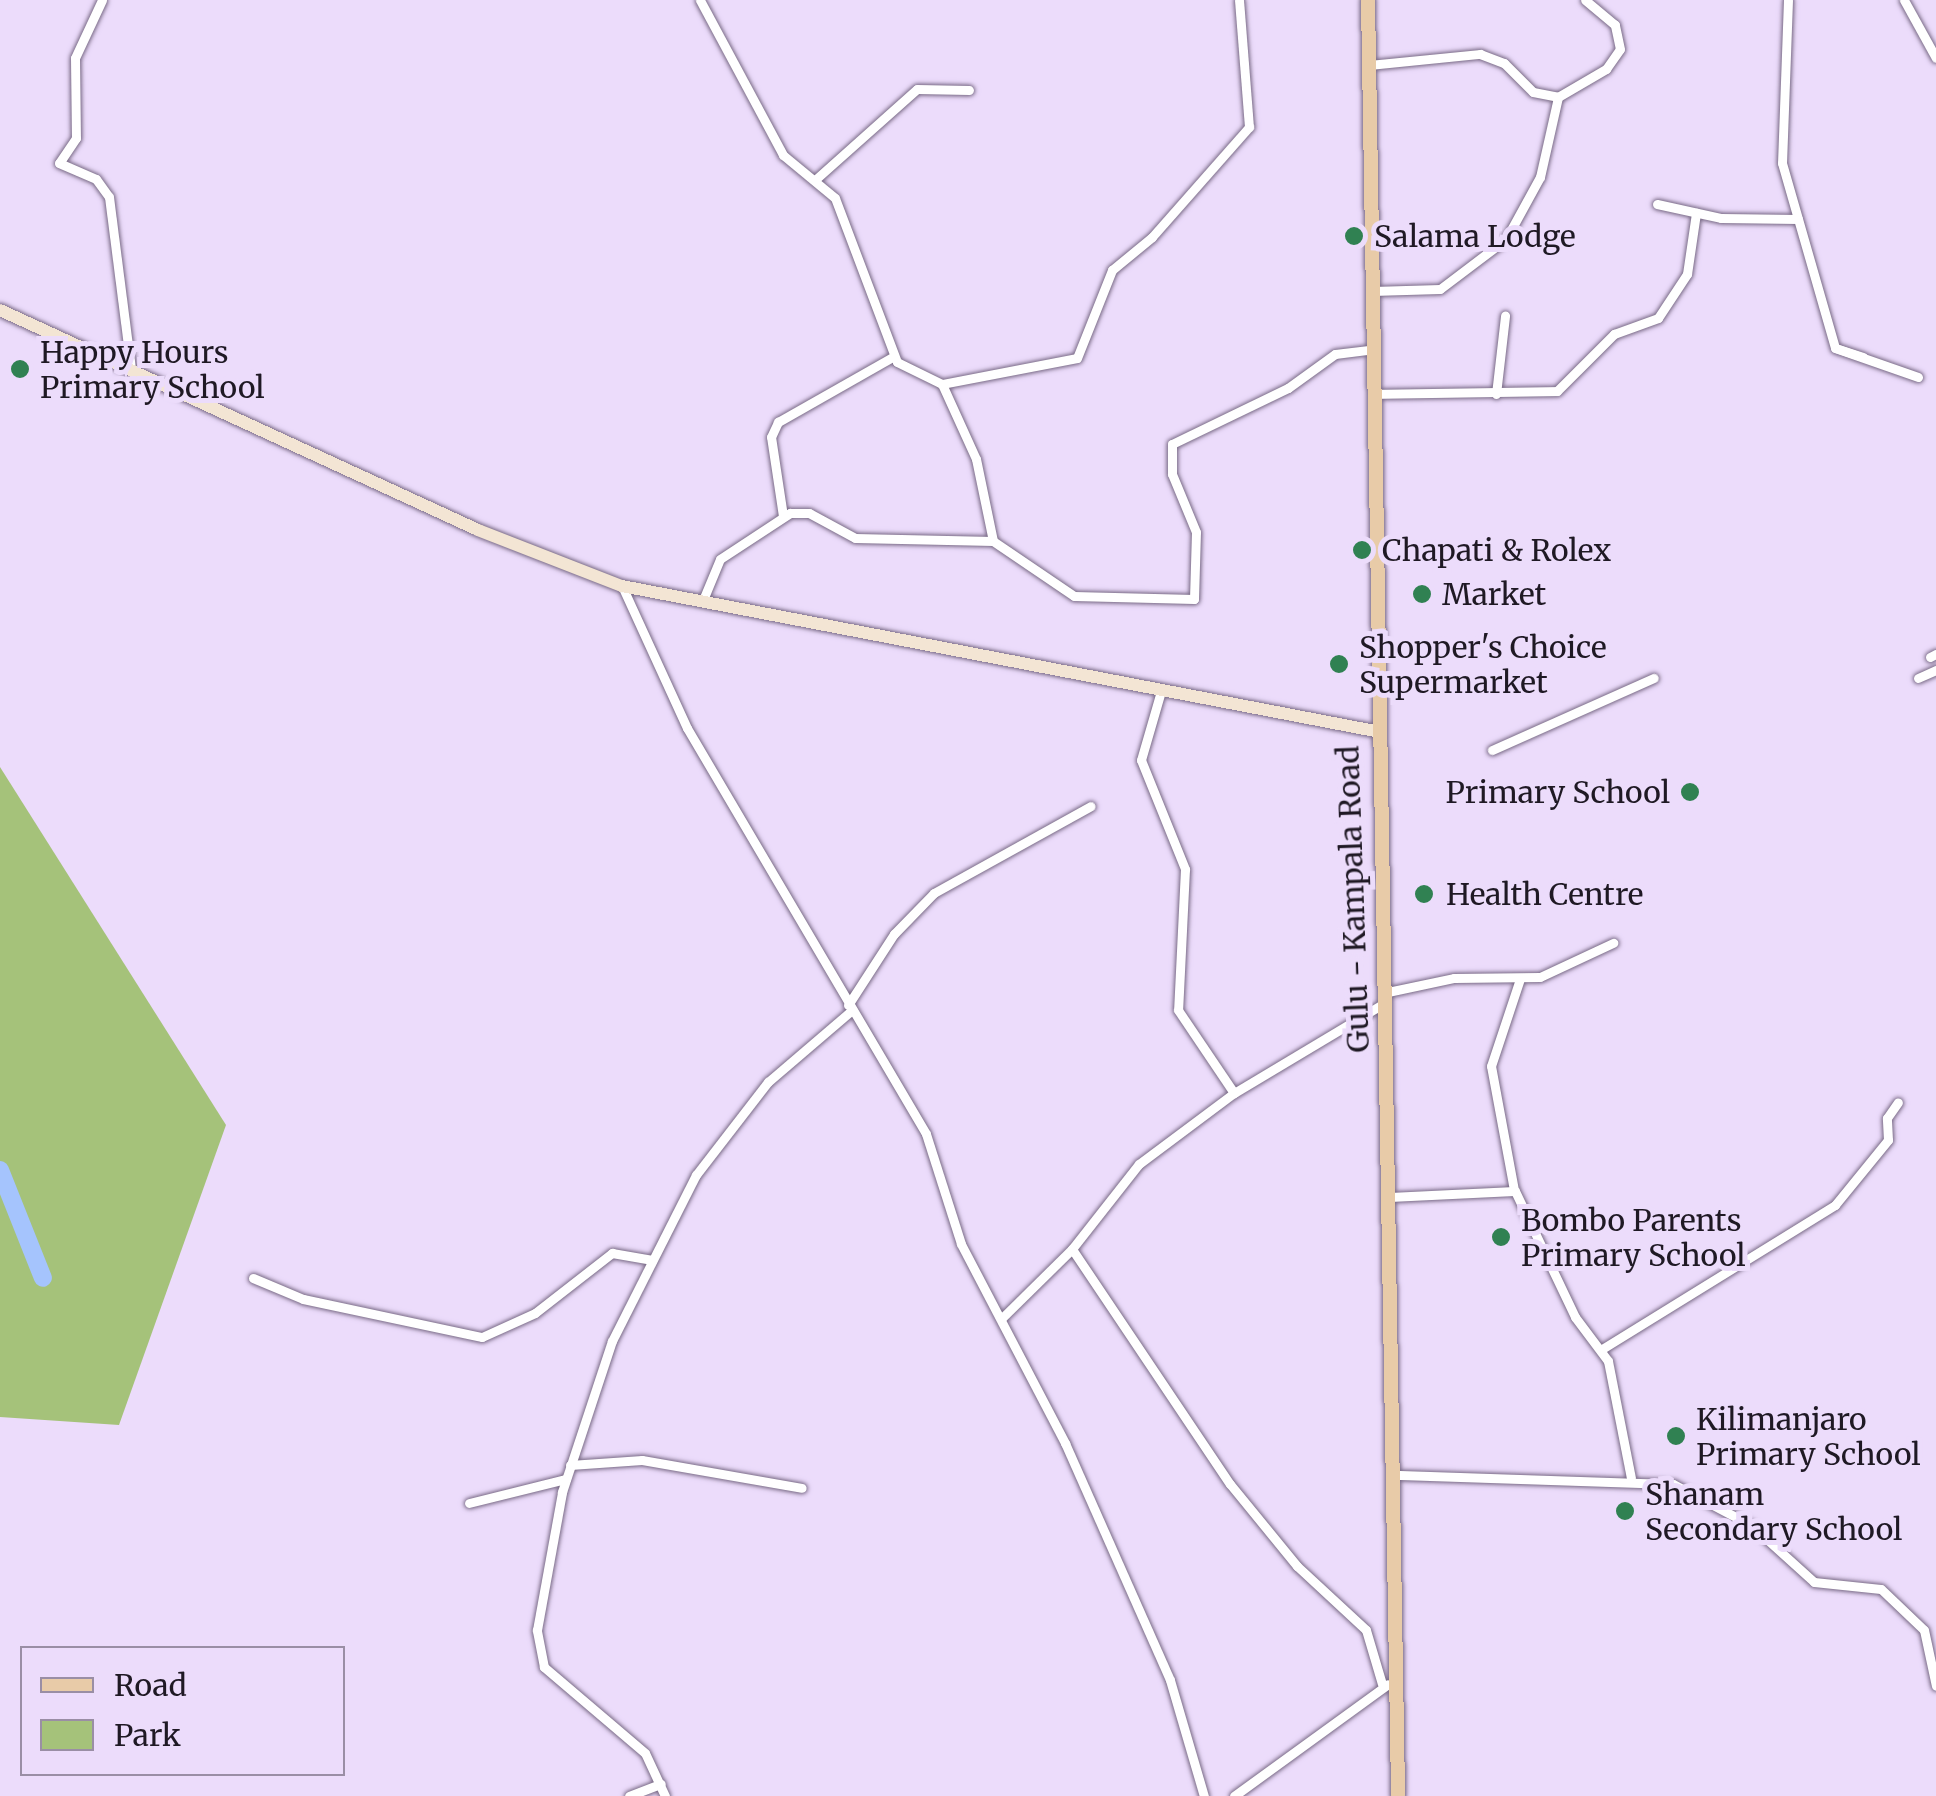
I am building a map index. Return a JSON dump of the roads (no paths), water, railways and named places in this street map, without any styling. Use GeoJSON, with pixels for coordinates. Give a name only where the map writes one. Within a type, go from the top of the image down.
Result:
{"type":"FeatureCollection","features":[{"type":"Feature","properties":{"kind":"main road","name":"Gulu - Kampala Road"},"geometry":{"type":"LineString","coordinates":[[1368,0],[1375,732],[1397,1475],[1390,1684],[1398,1796]]}},
{"type":"Feature","properties":{"kind":"street"},"geometry":{"type":"LineString","coordinates":[[102,0],[75,58],[76,138],[58,163],[96,179],[109,197],[131,368]]}},
{"type":"Feature","properties":{"kind":"street"},"geometry":{"type":"LineString","coordinates":[[700,0],[783,155],[816,179],[850,228],[894,356],[907,372],[942,384],[1077,358],[1112,270],[1250,127],[1239,0]]}},
{"type":"Feature","properties":{"kind":"street"},"geometry":{"type":"LineString","coordinates":[[1368,66],[1480,54],[1504,64],[1532,92],[1558,97],[1606,68],[1620,49],[1616,25],[1586,0]]}},
{"type":"Feature","properties":{"kind":"street"},"geometry":{"type":"LineString","coordinates":[[1788,0],[1780,140],[1835,348]]}},
{"type":"Feature","properties":{"kind":"street"},"geometry":{"type":"LineString","coordinates":[[1904,0],[1936,58]]}},
{"type":"Feature","properties":{"kind":"street"},"geometry":{"type":"LineString","coordinates":[[816,179],[917,89],[969,90]]}},
{"type":"Feature","properties":{"kind":"street"},"geometry":{"type":"LineString","coordinates":[[1370,292],[1440,289],[1506,239],[1540,177],[1558,97]]}},
{"type":"Feature","properties":{"kind":"street"},"geometry":{"type":"LineString","coordinates":[[1657,204],[1696,213],[1798,218]]}},
{"type":"Feature","properties":{"kind":"street"},"geometry":{"type":"LineString","coordinates":[[1370,394],[1557,391],[1614,334],[1658,318],[1687,274],[1696,213]]}},
{"type":"Feature","properties":{"kind":"street"},"geometry":{"type":"LineString","coordinates":[[0,310],[478,530],[622,586],[1375,732]]}},
{"type":"Feature","properties":{"kind":"street"},"geometry":{"type":"LineString","coordinates":[[1496,394],[1505,316]]}},
{"type":"Feature","properties":{"kind":"street"},"geometry":{"type":"LineString","coordinates":[[1835,348],[1863,357]]}},
{"type":"Feature","properties":{"kind":"street"},"geometry":{"type":"LineString","coordinates":[[1835,348],[1918,377]]}},
{"type":"Feature","properties":{"kind":"street"},"geometry":{"type":"LineString","coordinates":[[703,600],[720,558],[782,516],[808,513],[854,538],[992,541],[1074,596],[1194,599],[1196,532],[1172,474],[1172,444],[1288,388],[1326,358],[1369,350]]}},
{"type":"Feature","properties":{"kind":"street"},"geometry":{"type":"LineString","coordinates":[[782,516],[771,437],[778,422],[894,356]]}},
{"type":"Feature","properties":{"kind":"street"},"geometry":{"type":"LineString","coordinates":[[942,384],[976,459],[992,541]]}},
{"type":"Feature","properties":{"kind":"street"},"geometry":{"type":"LineString","coordinates":[[622,586],[687,728],[920,1122],[960,1244],[1002,1317],[1170,1680],[1204,1796]]}},
{"type":"Feature","properties":{"kind":"street"},"geometry":{"type":"LineString","coordinates":[[1918,678],[1936,670]]}},
{"type":"Feature","properties":{"kind":"street"},"geometry":{"type":"LineString","coordinates":[[1492,750],[1654,678]]}},
{"type":"Feature","properties":{"kind":"street"},"geometry":{"type":"LineString","coordinates":[[1161,691],[1141,760],[1185,869],[1178,1010],[1234,1092]]}},
{"type":"Feature","properties":{"kind":"street"},"geometry":{"type":"LineString","coordinates":[[665,1796],[645,1754],[556,1683],[538,1650],[566,1479],[612,1341],[716,1143],[768,1082],[850,1007],[894,934],[934,893],[1091,806]]}},
{"type":"Feature","properties":{"kind":"street"},"geometry":{"type":"LineString","coordinates":[[1002,1317],[1072,1249],[1139,1164],[1234,1092],[1383,998],[1454,978],[1520,979],[1566,969],[1613,943]]}},
{"type":"Feature","properties":{"kind":"street"},"geometry":{"type":"LineString","coordinates":[[1520,979],[1491,1066],[1514,1190],[1575,1317],[1602,1349],[1631,1478]]}},
{"type":"Feature","properties":{"kind":"street"},"geometry":{"type":"LineString","coordinates":[[1602,1349],[1835,1205],[1888,1140],[1887,1118],[1898,1102]]}},
{"type":"Feature","properties":{"kind":"street"},"geometry":{"type":"LineString","coordinates":[[1389,1197],[1514,1190]]}},
{"type":"Feature","properties":{"kind":"street"},"geometry":{"type":"LineString","coordinates":[[1072,1249],[1230,1484],[1297,1566],[1366,1630],[1390,1684],[1234,1796]]}},
{"type":"Feature","properties":{"kind":"street"},"geometry":{"type":"LineString","coordinates":[[253,1278],[303,1299],[482,1336],[535,1313],[612,1253],[652,1260]]}},
{"type":"Feature","properties":{"kind":"street"},"geometry":{"type":"LineString","coordinates":[[570,1465],[642,1460],[802,1488]]}},
{"type":"Feature","properties":{"kind":"street"},"geometry":{"type":"LineString","coordinates":[[1397,1475],[1631,1478],[1673,1484],[1742,1518],[1814,1582],[1881,1589],[1924,1630],[1936,1686]]}},
{"type":"Feature","properties":{"kind":"street"},"geometry":{"type":"LineString","coordinates":[[469,1502],[566,1479]]}},
{"type":"Feature","properties":{"kind":"street"},"geometry":{"type":"LineString","coordinates":[[630,1796],[661,1784]]}},
{"type":"Feature","properties":{"kind":"waterway"},"geometry":{"type":"LineString","coordinates":[[0,1170],[43,1278]]}},
{"type":"Feature","properties":{"kind":"place","name":"Salama Lodge"},"geometry":{"type":"Point","coordinates":[1354,236]}},
{"type":"Feature","properties":{"kind":"place","name":"Happy Hours Primary School"},"geometry":{"type":"Point","coordinates":[20,369]}},
{"type":"Feature","properties":{"kind":"place","name":"Chapati & Rolex"},"geometry":{"type":"Point","coordinates":[1362,550]}},
{"type":"Feature","properties":{"kind":"place","name":"Market"},"geometry":{"type":"Point","coordinates":[1422,594]}},
{"type":"Feature","properties":{"kind":"place","name":"Shopper's Choice Supermarket"},"geometry":{"type":"Point","coordinates":[1339,664]}},
{"type":"Feature","properties":{"kind":"place","name":"Primary School"},"geometry":{"type":"Point","coordinates":[1690,792]}},
{"type":"Feature","properties":{"kind":"place","name":"Health Centre"},"geometry":{"type":"Point","coordinates":[1424,894]}},
{"type":"Feature","properties":{"kind":"place","name":"Bombo Parents Primary School"},"geometry":{"type":"Point","coordinates":[1501,1237]}},
{"type":"Feature","properties":{"kind":"place","name":"Kilimanjaro Primary School"},"geometry":{"type":"Point","coordinates":[1676,1436]}},
{"type":"Feature","properties":{"kind":"place","name":"Shanam Secondary School"},"geometry":{"type":"Point","coordinates":[1625,1511]}}]}
